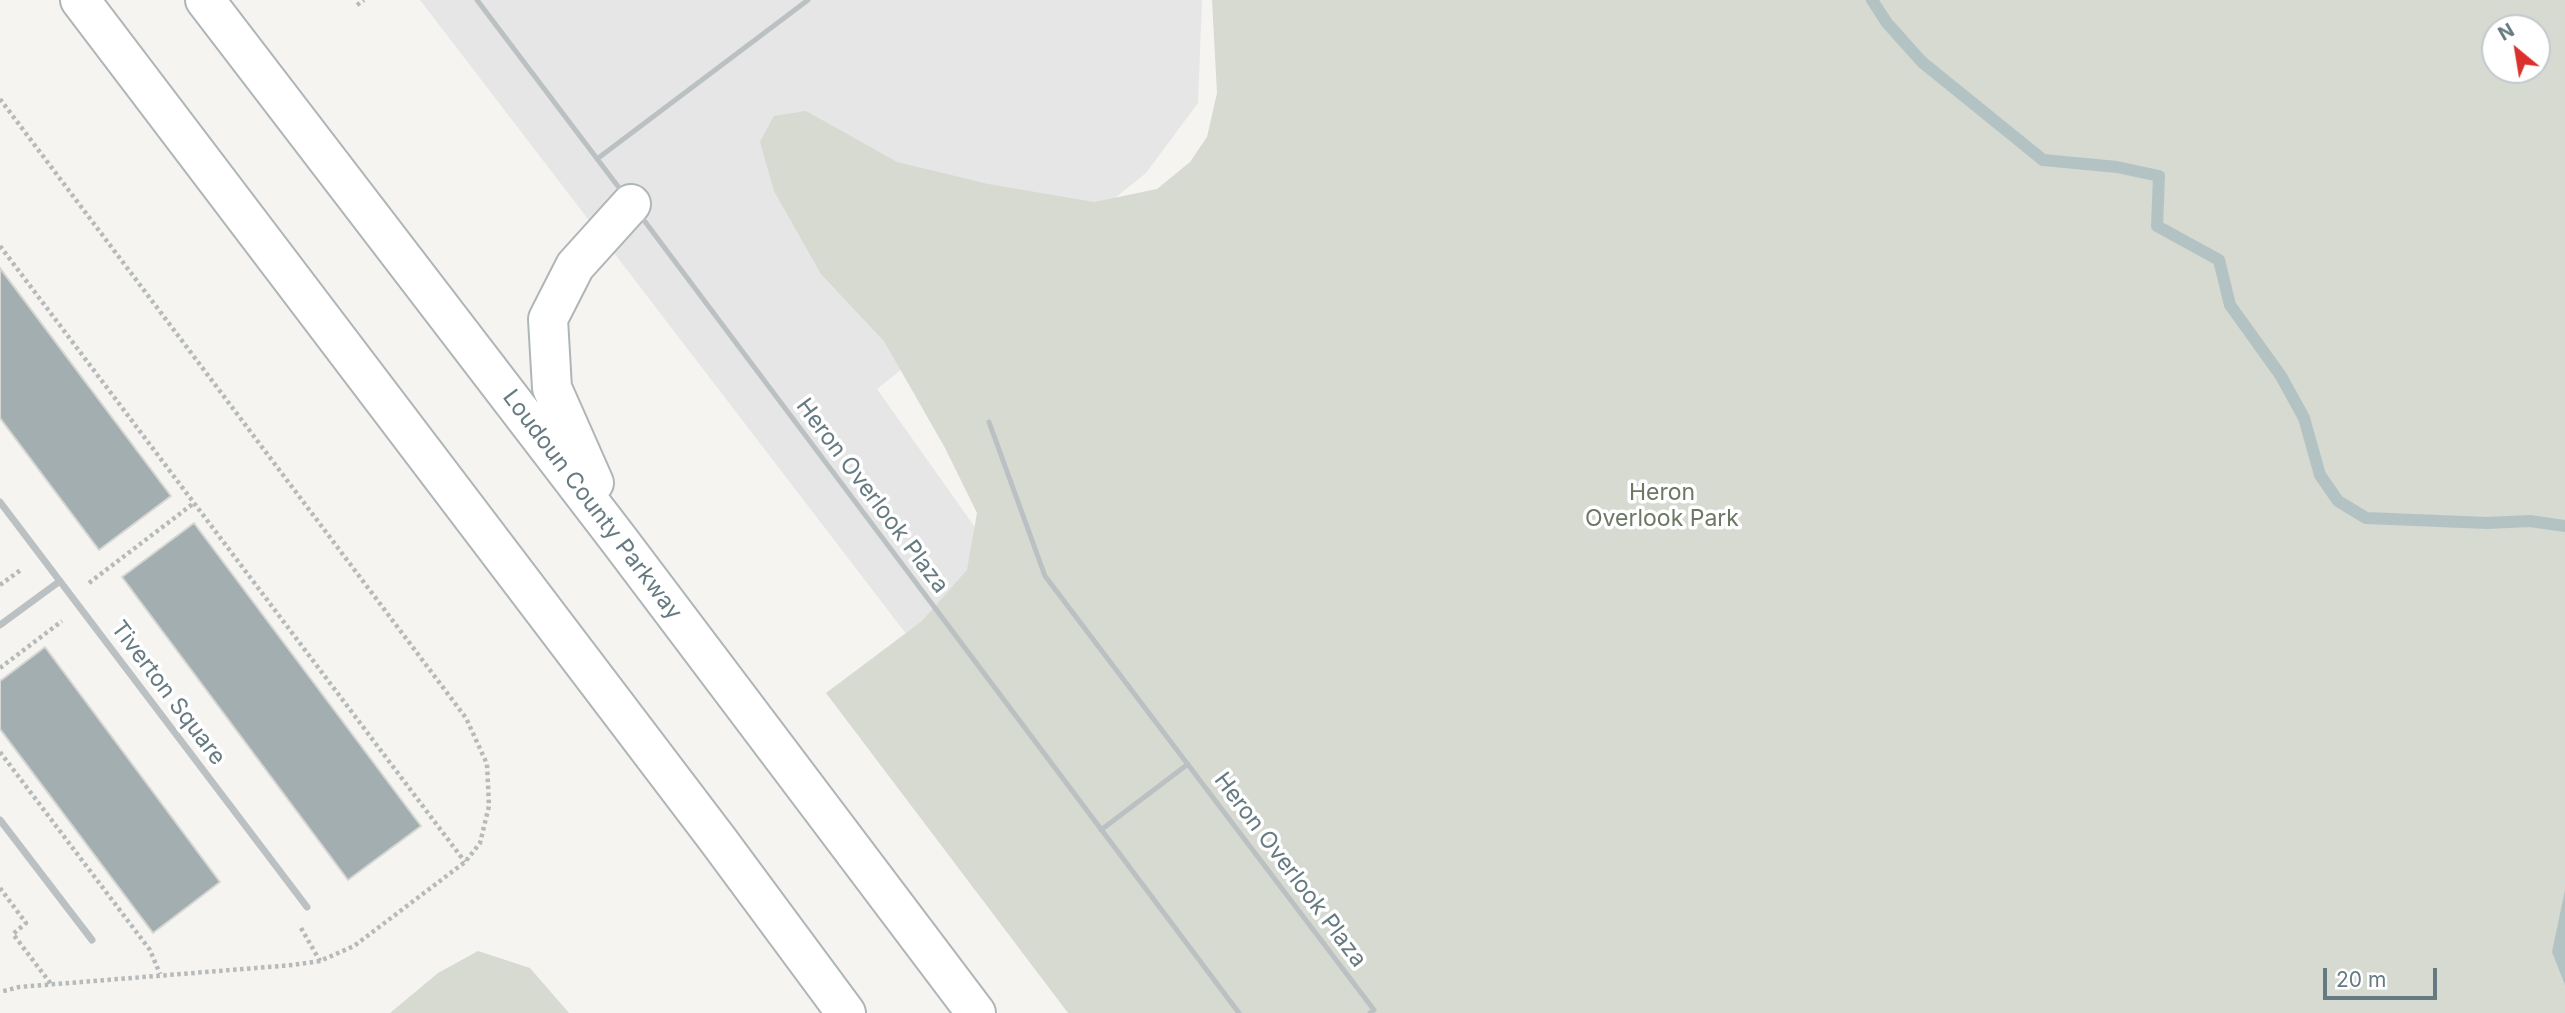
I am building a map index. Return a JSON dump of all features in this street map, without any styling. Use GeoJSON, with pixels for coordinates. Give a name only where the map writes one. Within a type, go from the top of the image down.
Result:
{"type":"FeatureCollection","features":[{"type":"Feature","properties":{"kind":"main road"},"geometry":{"type":"LineString","coordinates":[[80,0],[846,1013]]}},
{"type":"Feature","properties":{"kind":"main road","name":"Loudoun County Parkway"},"geometry":{"type":"LineString","coordinates":[[205,0],[619,540],[976,1013]]}},
{"type":"Feature","properties":{"kind":"main road"},"geometry":{"type":"LineString","coordinates":[[619,540],[552,388],[548,319],[575,266],[631,204]]}},
{"type":"Feature","properties":{"kind":"street","name":"Tiverton Square"},"geometry":{"type":"LineString","coordinates":[[0,502],[307,907]]}},
{"type":"Feature","properties":{"kind":"street"},"geometry":{"type":"LineString","coordinates":[[0,625],[60,581]]}},
{"type":"Feature","properties":{"kind":"street"},"geometry":{"type":"LineString","coordinates":[[0,820],[92,940]]}},
{"type":"Feature","properties":{"kind":"lane","name":"Heron Overlook Plaza"},"geometry":{"type":"LineString","coordinates":[[477,0],[1239,1013]]}},
{"type":"Feature","properties":{"kind":"lane"},"geometry":{"type":"LineString","coordinates":[[597,159],[808,0]]}},
{"type":"Feature","properties":{"kind":"lane","name":"Heron Overlook Plaza"},"geometry":{"type":"LineString","coordinates":[[989,422],[1045,576],[1374,1010],[1370,1013]]}},
{"type":"Feature","properties":{"kind":"lane"},"geometry":{"type":"LineString","coordinates":[[1101,830],[1188,764]]}},
{"type":"Feature","properties":{"kind":"path"},"geometry":{"type":"LineString","coordinates":[[357,5],[364,0]]}},
{"type":"Feature","properties":{"kind":"path"},"geometry":{"type":"LineString","coordinates":[[0,99],[466,718],[486,764],[489,806],[480,843],[465,862],[354,946],[320,961],[19,987],[0,992]]}},
{"type":"Feature","properties":{"kind":"path"},"geometry":{"type":"LineString","coordinates":[[0,246],[465,862]]}},
{"type":"Feature","properties":{"kind":"path"},"geometry":{"type":"LineString","coordinates":[[71,596],[194,503]]}},
{"type":"Feature","properties":{"kind":"path"},"geometry":{"type":"LineString","coordinates":[[0,667],[80,608]]}},
{"type":"Feature","properties":{"kind":"path"},"geometry":{"type":"LineString","coordinates":[[0,752],[150,950],[160,974]]}},
{"type":"Feature","properties":{"kind":"path"},"geometry":{"type":"LineString","coordinates":[[0,888],[26,923],[13,934],[51,984]]}},
{"type":"Feature","properties":{"kind":"shaded area"},"geometry":{"type":"Polygon","coordinates":[[[420,0],[1202,0],[1198,103],[1146,173],[877,389],[1001,564],[907,635],[420,0]]]}},
{"type":"Feature","properties":{"kind":"shaded area"},"geometry":{"type":"Polygon","coordinates":[[[2565,890],[2565,985],[2552,952],[2565,890]]]}},
{"type":"Feature","properties":{"kind":"green space","name":"Heron Overlook Park"},"geometry":{"type":"Polygon","coordinates":[[[1212,0],[2565,0],[2565,1013],[1068,1013],[826,693],[922,621],[967,570],[977,513],[945,448],[884,341],[821,274],[774,191],[760,142],[774,116],[806,111],[897,162],[988,184],[1094,202],[1157,189],[1190,162],[1207,137],[1217,93],[1212,0]]]}},
{"type":"Feature","properties":{"kind":"green space"},"geometry":{"type":"Polygon","coordinates":[[[478,951],[530,968],[569,1013],[390,1013],[438,973],[478,951]]]}},
{"type":"Feature","properties":{"kind":"building"},"geometry":{"type":"Polygon","coordinates":[[[0,268],[171,496],[99,550],[0,418],[0,268]]]}},
{"type":"Feature","properties":{"kind":"building"},"geometry":{"type":"Polygon","coordinates":[[[194,523],[421,826],[348,880],[122,577],[194,523]]]}},
{"type":"Feature","properties":{"kind":"building"},"geometry":{"type":"Polygon","coordinates":[[[45,647],[220,882],[153,933],[0,729],[0,681],[45,647]]]}},
{"type":"Feature","properties":{"kind":"waterway"},"geometry":{"type":"LineString","coordinates":[[1872,0],[1887,23],[1922,62],[2043,160],[2117,167],[2159,176],[2157,226],[2219,260],[2230,305],[2281,376],[2304,418],[2320,475],[2338,501],[2366,518],[2487,523],[2530,521],[2565,526]]}}]}
